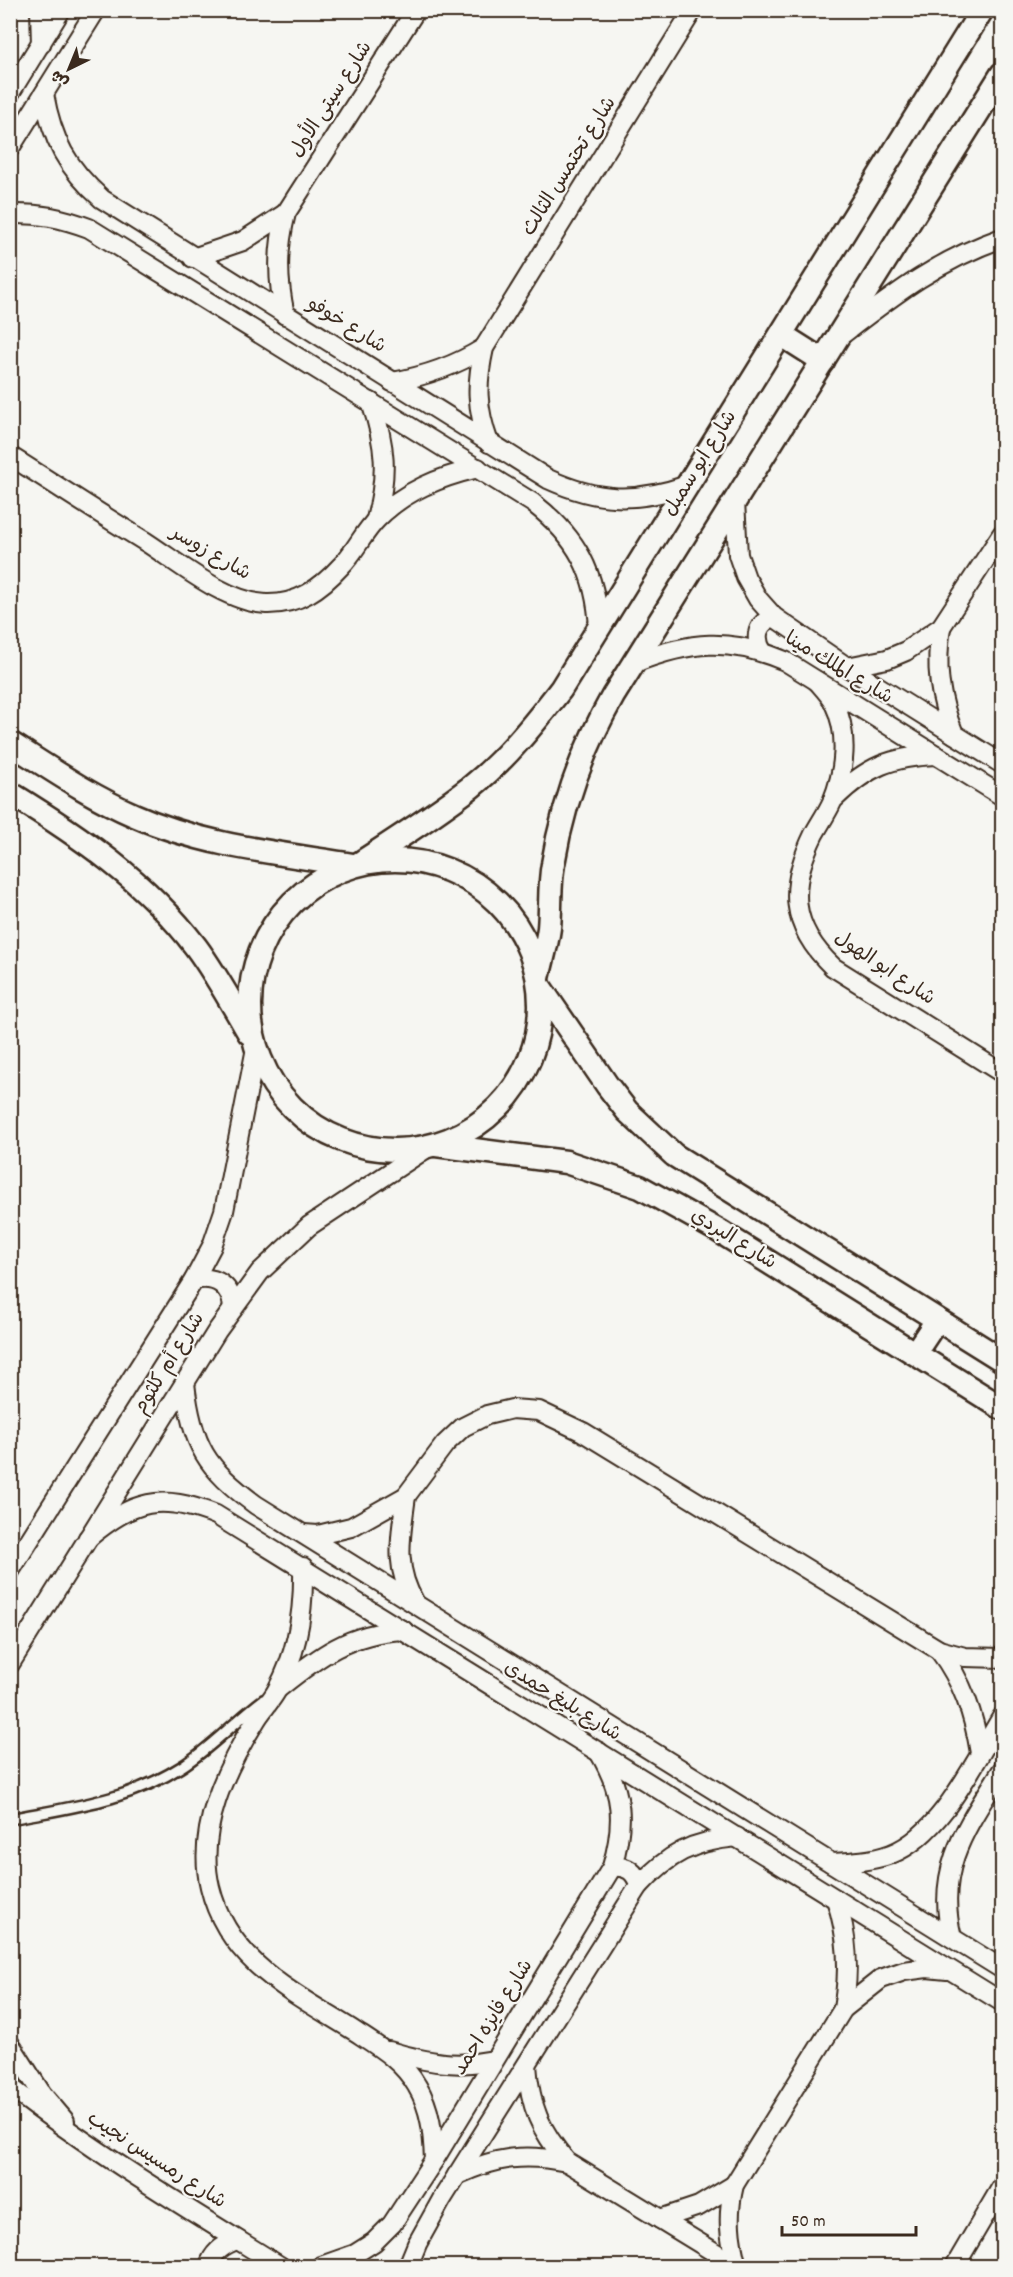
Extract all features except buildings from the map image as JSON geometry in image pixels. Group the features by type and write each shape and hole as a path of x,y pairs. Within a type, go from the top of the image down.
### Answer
{"street":[{"path":"40,10 41,44"},
{"path":"10,93 61,10"},
{"path":"10,148 96,10"},
{"name":"شارع سيتى الأول","path":"285,315 279,290 277,264 286,213 416,10"},
{"name":"شارع تحتمس الثالث","path":"489,443 481,420 477,397 478,374 484,348 693,10"},
{"name":"شارع ابو سمبل","path":"356,864 472,786 535,724 561,689 982,10"},
{"path":"10,793 92,846 158,903 196,947 255,1044 267,1073 282,1096 301,1116 324,1131 349,1142 375,1149 403,1150 432,1146 466,1132 494,1112 517,1086 532,1056 540,1022 539,982 549,928 552,867 568,794 595,729 838,337 996,97 1002,74"},
{"name":"شارع خوفو","path":"44,94 48,119 57,142 69,164 93,191 127,216 193,258 548,479 585,494 617,498 641,498 688,485"},
{"name":"شارع سيتى الأول","path":"193,258 243,241 286,213"},
{"path":"10,214 38,214 64,219 89,228 533,503 569,536 582,557 592,580 599,628"},
{"path":"111,242 112,228 127,216"},
{"path":"838,337 935,267 1002,238"},
{"path":"782,335 823,361"},
{"name":"شارع تحتمس الثالث","path":"392,382 441,371 464,361 484,348"},
{"name":"شارع زوسر","path":"371,402 381,430 385,460 384,490 376,519"},
{"name":"شارع زوسر","path":"10,456 210,583 246,601 267,604 288,602 307,595 324,584 344,563 376,519 398,501 423,486 450,475 478,468"},
{"path":"533,503 542,504 551,495 552,487 548,479"},
{"name":"شارع الملك مينا","path":"735,501 738,555 746,578 758,599 774,617 847,667 1002,764"},
{"path":"847,667 887,659 906,651 941,627 1002,534"},
{"path":"762,651 757,640 759,628 774,617"},
{"path":"941,627 937,670 943,703 954,734"},
{"name":"شارع الملك مينا","path":"634,663 662,652 712,643 738,645 762,651 785,661 1002,796"},
{"name":"شارع ابو الهول","path":"817,681 834,701 842,724 844,750 840,777 832,802 802,862 797,885 797,908 804,931 816,951 833,967 1002,1073"},
{"path":"10,743 98,798 134,816 172,830 251,849 356,864"},
{"name":"شارع ابو الهول","path":"832,802 853,781 878,765 907,756 936,755"},
{"path":"255,1044 250,1009 252,977 261,947 277,919 298,896 324,877 356,864 393,859 427,862 459,874 487,892 511,916 528,945 539,982"},
{"name":"شارع البردي","path":"539,982 607,1085 627,1111 674,1155 1002,1360"},
{"name":"شارع أم كلثوم","path":"12,1565 194,1280 212,1246 224,1210 255,1044"},
{"name":"شارع البردي","path":"432,1146 566,1162 640,1187 719,1231 1002,1408"},
{"name":"شارع أم كلثوم","path":"10,1664 185,1383 260,1272 309,1227 432,1146"},
{"path":"194,1280 213,1279 222,1283 232,1299 233,1309"},
{"path":"915,1353 937,1320"},
{"name":"شارع بليغ حمدى","path":"185,1383 188,1413 197,1441 213,1468 232,1487 256,1505 1002,1969"},
{"path":"302,1534 318,1535 351,1527 406,1496 445,1444 463,1427 487,1415 512,1410 539,1411 584,1432 939,1650 965,1657 1002,1658"},
{"path":"406,1496 399,1560 408,1591 416,1605"},
{"name":"شارع بليغ حمدى","path":"88,1538 110,1520 136,1507 164,1502 190,1504 216,1515 952,1971 998,1993"},
{"path":"243,1530 243,1516 246,1511 256,1505"},
{"path":"303,1568 304,1589 297,1632 277,1689 238,1752 211,1820 207,1852 210,1886 219,1916 235,1943 257,1966 284,1986 382,2048 402,2066 417,2085 428,2108 433,2132 434,2160"},
{"path":"277,1689 324,1653 342,1643 382,1631 403,1630"},
{"path":"939,1650 963,1687 977,1731 980,1753"},
{"path":"548,1719 562,1695"},
{"path":"832,1863 873,1860 892,1854 925,1833 959,1787 1002,1718"},
{"name":"شارع فايزه احمد","path":"321,2266 355,2254 374,2242 392,2224 434,2160 612,1867 621,1819 619,1795 598,1750"},
{"path":"952,1937 946,1917 945,1895 955,1852 1002,1770"},
{"path":"959,1787 960,1794 969,1803 982,1803"},
{"path":"408,2266 417,2244 442,2199 639,1886 654,1869 692,1845 714,1839 737,1837"},
{"path":"612,1867 627,1868 633,1872 639,1886"},
{"path":"836,1899 847,1942 847,1987 843,2009"},
{"path":"737,2266 728,2226 729,2205 734,2184 843,2009 881,1979 904,1971 927,1968 952,1971"},
{"path":"10,2044 42,2094 68,2124 97,2151"},
{"path":"382,2048 451,2065 494,2060"},
{"path":"527,2065 529,2092 537,2118 549,2141 567,2162 737,2266"},
{"name":"شارع رمسيس نجيب","path":"10,2087 97,2151 280,2266"},
{"path":"457,2175 478,2165 521,2156 544,2157 567,2162"},
{"path":"418,2184 430,2198 442,2199"},
{"path":"660,2219 699,2206 734,2184"},
{"path":"955,2266 1002,2186"},
{"path":"209,2266 216,2252 225,2244 237,2240"}],"lane":[{"path":"10,1819 131,1793 157,1781 205,1749 277,1689"}]}
